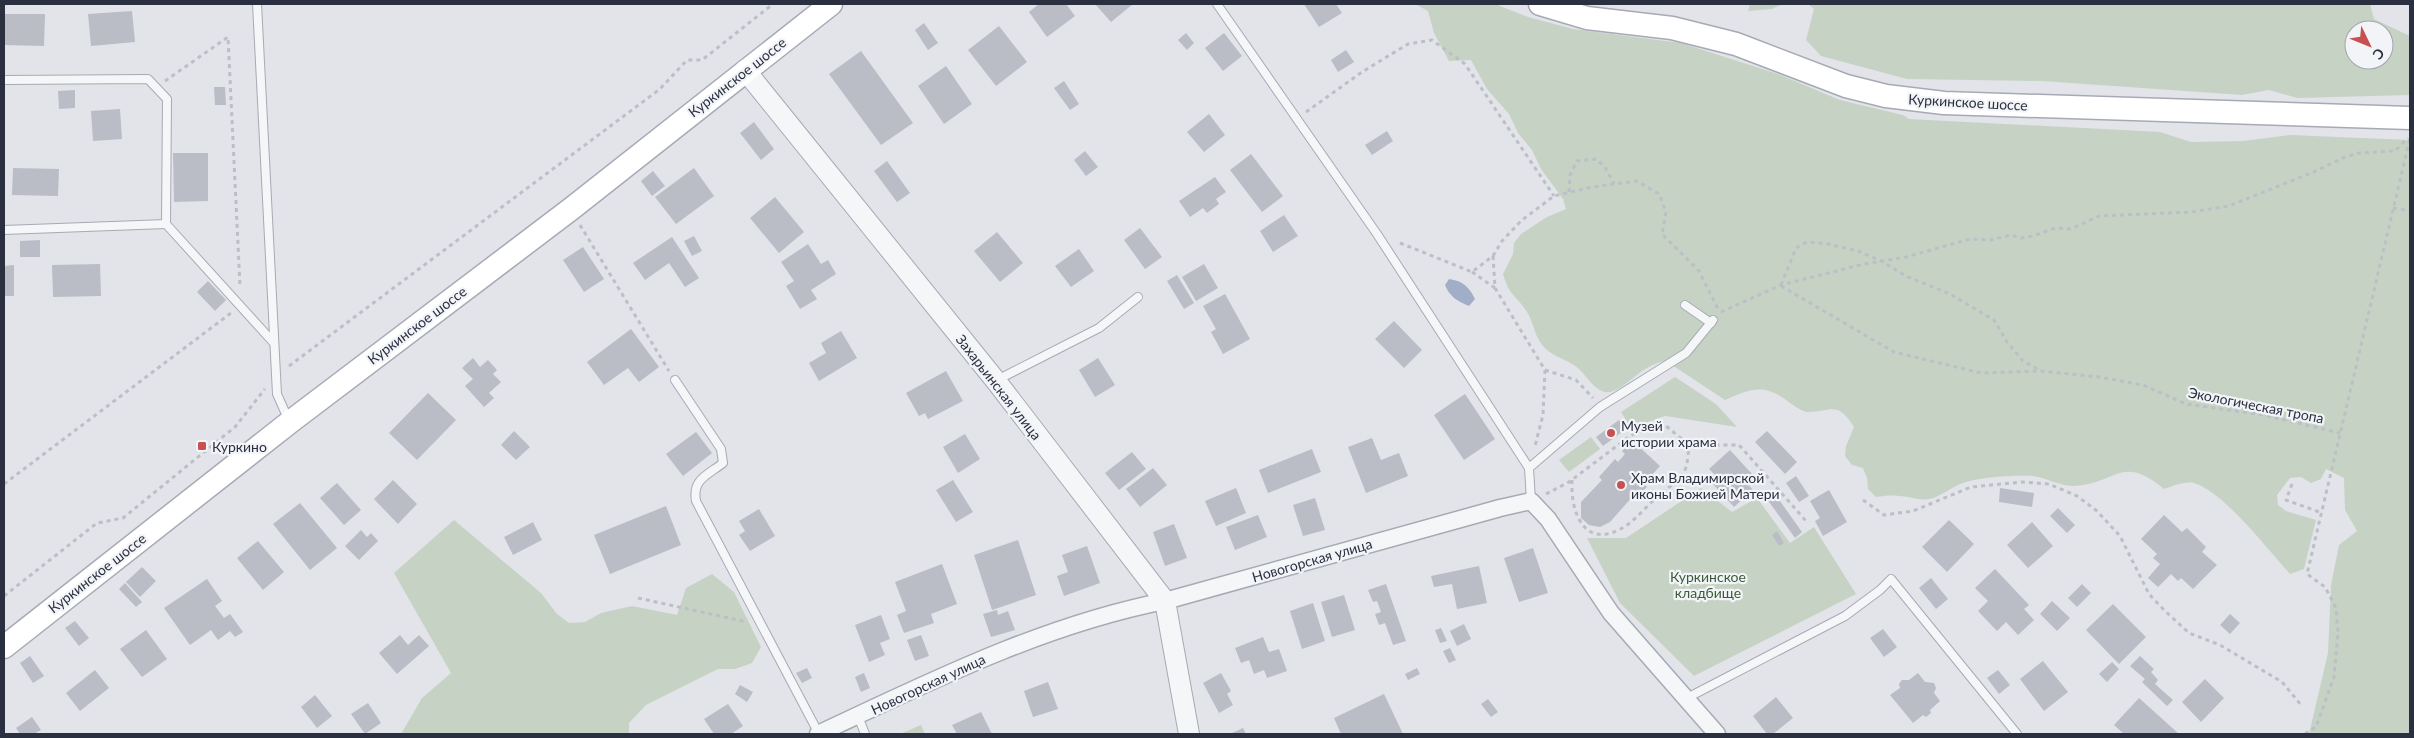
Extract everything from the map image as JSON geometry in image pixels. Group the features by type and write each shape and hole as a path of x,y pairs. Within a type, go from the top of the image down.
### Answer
{"main road":[{"name":"Куркинское шоссе","path":"4,647 290,422 571,209 831,4"},
{"name":"Куркинское шоссе","path":"1540,4 1587,18 1672,28 1736,44 1846,86 1886,96 1944,103 2410,118"}],"street":[{"name":"Захарьинская улица","path":"745,70 996,381 1165,602 1189,734"},
{"name":"Новогорская улица","path":"818,734 993,654 1052,632 1124,609 1165,602 1531,501"},
{"path":"1531,501 1548,519 1611,613 1717,734"}],"lane":[{"path":"258,4 275,376 277,394 290,422"},
{"path":"1217,4 1377,234 1529,468 1531,501"},
{"path":"4,80 148,79 166,99 166,224 273,342"},
{"path":"4,230 166,224"},
{"path":"996,381 1099,328 1138,297"},
{"path":"1529,468 1600,407 1686,352 1712,321 1684,305"},
{"path":"674,380 721,450 723,463 696,483 694,492 696,501 818,734"},
{"path":"1685,699 1845,616 1880,590 1890,579 2017,734"},
{"path":"858,716 865,734"}],"path":[{"path":"4,596 97,523 123,518 235,426 275,376 660,89 686,60 702,60 773,4"},
{"path":"1298,118 1362,72 1408,44 1432,40 1464,64 1554,196"},
{"path":"1472,272 1493,256 1502,241 1522,220 1554,196 1637,181 1659,194 1666,212 1662,234 1699,271 1709,287 1719,312 1781,285 1970,239 1990,240 2012,235 2020,238 2033,236 2056,228 2071,229 2099,216 2191,212 2229,206 2316,171 2345,157 2359,153 2395,151 2410,136 2307,574 2325,587 2329,594 2336,608 2338,632 2334,677 2316,727 2306,734"},
{"path":"1569,192 1570,175 1577,160 1596,159 1605,167 1614,184"},
{"path":"2393,208 2410,211"},
{"path":"571,209 674,380"},
{"path":"1377,234 1472,272 1495,288 1545,370 1543,415 1529,468"},
{"path":"1781,285 1796,248 1807,242 1828,244 1881,261 1906,276 1948,293 1994,320 2007,342 2023,361 2041,371"},
{"path":"1493,256 1495,288"},
{"name":"Экологическая тропа","path":"1781,285 1894,352 1982,373 2041,371 2100,377 2144,385 2189,405 2263,415 2340,433"},
{"path":"1545,370 1576,380 1600,407"},
{"path":"1531,501 1572,479 1630,436 1660,421 1689,445 1739,445 1806,521"},
{"path":"1572,479 1571,493 1575,514 1581,526 1594,533 1607,534 1626,525 1684,472 1689,445"},
{"path":"1863,500 1884,515 1912,512 1971,487 2022,482 2049,484 2077,496 2097,511 2120,536 2149,594 2165,611 2189,633 2220,645 2282,682 2302,706"},
{"path":"2292,484 2286,500 2322,513"},
{"path":"638,598 759,624"}],"green space":[{"path":"1415,4 1495,4 1528,17 1573,29 1681,43 1778,74 1840,100 1903,115 1909,119 2160,132 2191,142 2243,141 2290,135 2410,140 2410,734 2309,734 2328,653 2331,585 2339,545 2357,531 2345,510 2344,478 2326,469 2321,479 2311,483 2301,477 2290,478 2277,495 2278,505 2286,511 2316,520 2304,569 2290,574 2232,509 2206,488 2194,483 2182,483 2164,489 2150,478 2138,473 2128,472 2119,473 2100,481 2073,486 2037,477 2006,476 1978,479 1963,483 1929,499 1903,496 1876,497 1868,489 1867,478 1863,468 1852,465 1845,456 1846,446 1854,427 1848,418 1838,410 1807,412 1773,392 1758,389 1725,400 1666,361 1649,367 1617,390 1605,392 1600,390 1578,368 1551,353 1543,346 1527,312 1511,291 1503,274 1513,254 1514,243 1521,234 1547,217 1566,209 1563,199 1541,169 1532,150 1518,133 1509,114 1487,89 1471,60 1449,61 1434,33 1428,11"},
{"path":"1750,4 1783,4 1772,9 1748,11"},
{"path":"1808,4 2370,4 2374,19 2376,20 2344,20 2344,70 2394,70 2394,28 2410,36 2410,95 2297,98 2269,90 2242,95 2042,81 1907,79 1821,56 1806,40 1814,9"},
{"path":"1675,377 1716,404 1737,427 1665,416 1631,428 1621,412"},
{"path":"1591,437 1600,449 1569,472 1559,460"},
{"name":"Куркинское кладбище","path":"1701,488 1732,512 1757,498 1790,543 1814,527 1856,594 1694,676 1620,603 1587,538 1626,538"},
{"path":"454,520 541,593 557,614 569,623 585,622 601,613 632,606 677,615 686,588 712,574 734,592 761,647 752,663 735,669 718,669 646,705 629,723 629,734 401,734 422,698 451,673 394,573"},
{"path":"921,725 925,734 900,734"}],"water":[{"path":"1449,279 1462,283 1470,291 1475,299 1469,306 1457,300 1449,293 1445,285"}],"building":[{"path":"1039,4 1066,4 1075,16 1047,37 1029,12"},
{"path":"1095,4 1133,4 1111,22"},
{"path":"1304,4 1336,4 1342,13 1319,27"},
{"path":"132,11 135,42 91,46 88,14"},
{"path":"4,14 45,14 44,46 4,45"},
{"path":"924,23 938,43 928,50 915,30"},
{"path":"999,26 1027,62 996,86 968,50"},
{"path":"1186,33 1194,43 1187,50 1178,40"},
{"path":"1224,33 1242,56 1223,71 1205,48"},
{"path":"1346,50 1354,62 1338,72 1331,60"},
{"path":"861,51 913,123 881,145 829,74"},
{"path":"946,66 972,104 944,124 918,86"},
{"path":"1064,81 1079,104 1070,110 1054,88"},
{"path":"214,87 225,87 226,105 215,105"},
{"path":"75,90 75,108 59,109 58,91"},
{"path":"120,109 122,139 93,141 91,111"},
{"path":"1209,114 1225,135 1204,152 1187,132"},
{"path":"754,122 774,149 761,160 740,133"},
{"path":"1387,131 1393,141 1372,155 1365,145"},
{"path":"1085,151 1098,167 1086,176 1074,160"},
{"path":"173,153 208,153 208,201 174,202"},
{"path":"1251,154 1283,196 1262,212 1230,170"},
{"path":"887,161 910,193 897,202 874,171"},
{"path":"13,168 59,169 58,196 12,195"},
{"path":"694,168 714,196 676,224 655,197"},
{"path":"653,171 665,186 652,196 641,181"},
{"path":"1215,177 1226,192 1216,199 1219,204 1207,213 1203,208 1190,217 1179,201"},
{"path":"775,197 804,232 779,253 750,218"},
{"path":"1284,215 1298,236 1273,252 1260,231"},
{"path":"1140,228 1162,257 1145,269 1124,240"},
{"path":"997,232 1023,263 1000,282 974,251"},
{"path":"694,236 702,251 692,256 684,241"},
{"path":"672,237 699,278 685,287 669,263 645,280 633,263"},
{"path":"40,240 40,257 20,257 20,241"},
{"path":"808,244 821,264 828,260 836,274 811,290 817,299 800,309 786,286 794,281 781,262"},
{"path":"583,247 604,279 584,292 563,260"},
{"path":"1079,249 1094,271 1071,287 1055,266"},
{"path":"100,264 101,296 53,297 52,265"},
{"path":"1204,264 1218,288 1196,301 1182,277"},
{"path":"14,265 14,296 4,296 4,266"},
{"path":"1177,275 1194,303 1184,309 1167,281"},
{"path":"208,281 226,300 215,311 197,292"},
{"path":"1225,294 1250,339 1223,354 1211,332 1216,329 1203,306"},
{"path":"1394,321 1422,350 1404,368 1375,339"},
{"path":"631,329 659,367 639,382 628,368 604,385 587,362"},
{"path":"841,331 857,358 819,381 809,363 826,353 821,343"},
{"path":"473,358 480,367 488,360 497,370 493,374 501,382 489,393 494,398 484,407 465,386 473,379 462,368"},
{"path":"1098,358 1115,385 1095,397 1079,370"},
{"path":"946,371 963,401 928,419 925,413 919,416 906,393"},
{"path":"428,393 456,420 417,460 389,433"},
{"path":"1465,394 1495,439 1464,460 1434,415"},
{"name":"Музей истории храма","path":"1619,420 1626,429 1603,446 1596,437"},
{"path":"514,431 530,447 516,460 501,445"},
{"path":"1767,431 1797,462 1785,474 1755,442"},
{"path":"696,432 712,453 683,476 666,454"},
{"path":"965,434 980,459 958,473 943,447"},
{"path":"1372,438 1381,460 1399,453 1408,476 1366,493 1348,447"},
{"name":"Храм Владимирской иконы Божией Матери","path":"1635,443 1660,466 1644,484 1647,487 1636,498 1633,496 1610,522 1600,527 1589,525 1581,518 1581,502 1602,480 1599,477 1615,459 1618,462 1625,454 1622,451 1629,444 1632,446"},
{"path":"1312,449 1321,472 1268,493 1259,470"},
{"path":"1730,450 1752,474 1745,481 1753,490 1734,507 1711,482 1717,477 1709,469"},
{"path":"1132,452 1146,469 1119,490 1105,473"},
{"path":"1153,468 1167,485 1140,507 1126,489"},
{"path":"1796,476 1809,496 1799,502 1786,483"},
{"path":"393,480 417,504 398,524 374,499"},
{"path":"953,480 973,512 956,522 936,490"},
{"path":"337,483 361,510 344,525 320,498"},
{"path":"1236,488 1246,513 1216,526 1205,501"},
{"path":"2000,488 2034,493 2032,507 1999,502"},
{"path":"1829,490 1847,522 1823,536 1815,521 1820,518 1810,501"},
{"path":"1775,494 1802,532 1795,538 1767,499"},
{"path":"1315,498 1325,530 1303,536 1293,505"},
{"path":"300,503 337,548 310,570 273,524"},
{"path":"666,506 681,545 610,574 594,535"},
{"path":"2058,508 2075,525 2067,533 2050,516"},
{"path":"759,509 775,536 750,551 739,535 745,531 739,521"},
{"path":"1258,515 1267,537 1235,550 1226,527"},
{"path":"2164,515 2182,532 2187,528 2206,547 2202,552 2217,565 2193,589 2181,578 2178,581 2171,574 2158,587 2148,578 2160,564 2153,558 2157,554 2141,539"},
{"path":"1949,520 1974,544 1947,572 1922,547"},
{"path":"533,522 542,540 513,555 504,537"},
{"path":"2032,522 2053,546 2028,568 2007,545"},
{"path":"1174,524 1187,558 1165,566 1153,532"},
{"path":"361,530 367,537 371,533 378,541 359,560 345,546"},
{"path":"1777,531 1784,543 1779,546 1772,535"},
{"path":"1018,540 1036,595 992,610 974,555"},
{"path":"258,541 284,572 263,590 237,558"},
{"path":"1087,546 1100,583 1064,596 1057,576 1068,572 1062,555"},
{"path":"1533,548 1548,593 1519,602 1504,558"},
{"path":"942,564 957,604 931,614 934,623 904,633 897,615 906,611 895,582"},
{"path":"1479,566 1487,603 1457,609 1452,584 1434,587 1431,576"},
{"path":"142,567 156,581 140,597 126,582"},
{"path":"1995,569 2029,605 2024,609 2034,620 2018,635 2006,622 1997,631 1978,611 1988,601 1975,588"},
{"path":"1931,578 1948,599 1936,609 1919,588"},
{"path":"207,579 222,601 215,606 224,618 230,614 243,632 235,637 230,631 218,640 211,630 190,645 164,608"},
{"path":"125,583 142,602 136,607 119,589"},
{"path":"1386,584 1406,641 1393,645 1385,623 1379,625 1375,614 1381,612 1377,601 1373,602 1368,590"},
{"path":"2082,584 2091,593 2077,607 2068,598"},
{"path":"1344,595 1355,630 1332,637 1321,602"},
{"path":"2052,601 2070,618 2057,631 2040,614"},
{"path":"1313,603 1325,641 1302,649 1290,611"},
{"path":"2113,604 2146,637 2119,664 2086,630"},
{"path":"997,610 998,615 1008,611 1015,630 991,637 983,614"},
{"path":"2230,614 2240,623 2230,634 2220,625"},
{"path":"881,615 890,639 880,643 885,655 869,662 855,625"},
{"path":"75,621 89,638 79,646 65,628"},
{"path":"1464,624 1471,639 1457,646 1450,631"},
{"path":"1441,628 1447,641 1440,643 1435,630"},
{"path":"1883,629 1897,647 1884,657 1870,638"},
{"path":"146,630 167,659 142,677 120,649"},
{"path":"400,635 408,645 419,635 429,646 397,674 379,653"},
{"path":"921,635 929,656 915,661 907,640"},
{"path":"1263,637 1269,652 1279,649 1287,671 1267,678 1264,670 1254,674 1249,660 1241,663 1235,648"},
{"path":"1450,648 1456,660 1449,663 1443,651"},
{"path":"30,656 44,676 33,683 20,663"},
{"path":"2140,656 2154,669 2151,672 2158,680 2155,684 2173,700 2167,706 2142,682 2145,679 2130,666"},
{"path":"2043,661 2068,692 2044,711 2020,679"},
{"path":"2112,662 2119,669 2107,682 2099,674"},
{"path":"807,668 812,678 802,683 796,673"},
{"path":"1417,668 1420,674 1408,680 1405,674"},
{"path":"95,670 109,688 80,711 66,693"},
{"path":"1998,670 2010,685 1999,694 1987,678"},
{"path":"864,673 870,688 861,692 855,677"},
{"path":"1221,673 1231,691 1227,694 1233,705 1219,713 1203,683"},
{"path":"1918,673 1925,682 1934,683 1936,688 1934,693 1940,701 1930,710 1931,713 1926,717 1923,715 1913,723 1890,695 1900,688 1899,684 1902,680 1909,680"},
{"path":"2205,679 2224,698 2201,722 2182,702"},
{"path":"1048,682 1058,709 1033,717 1024,691"},
{"path":"740,685 753,692 747,702 735,694"},
{"path":"1384,694 1403,734 1341,734 1334,718"},
{"path":"315,695 332,716 317,728 301,707"},
{"path":"1776,697 1793,718 1773,734 1767,734 1753,716"},
{"path":"2139,698 2179,734 2124,734 2114,725"},
{"path":"1488,699 1498,712 1491,717 1481,704"},
{"path":"368,703 381,723 365,734 351,714"},
{"path":"728,704 743,726 731,734 714,734 704,719"},
{"path":"981,712 992,734 957,734 952,725"},
{"path":"32,717 41,730 34,734 20,734 16,728"},
{"path":"1243,728 1246,734 1230,734"}],"place":[{"name":"Музей истории храма","path":"1611,433"},
{"name":"Куркино","path":"202,446"},
{"name":"Храм Владимирской иконы Божией Матери","path":"1621,485"}]}
